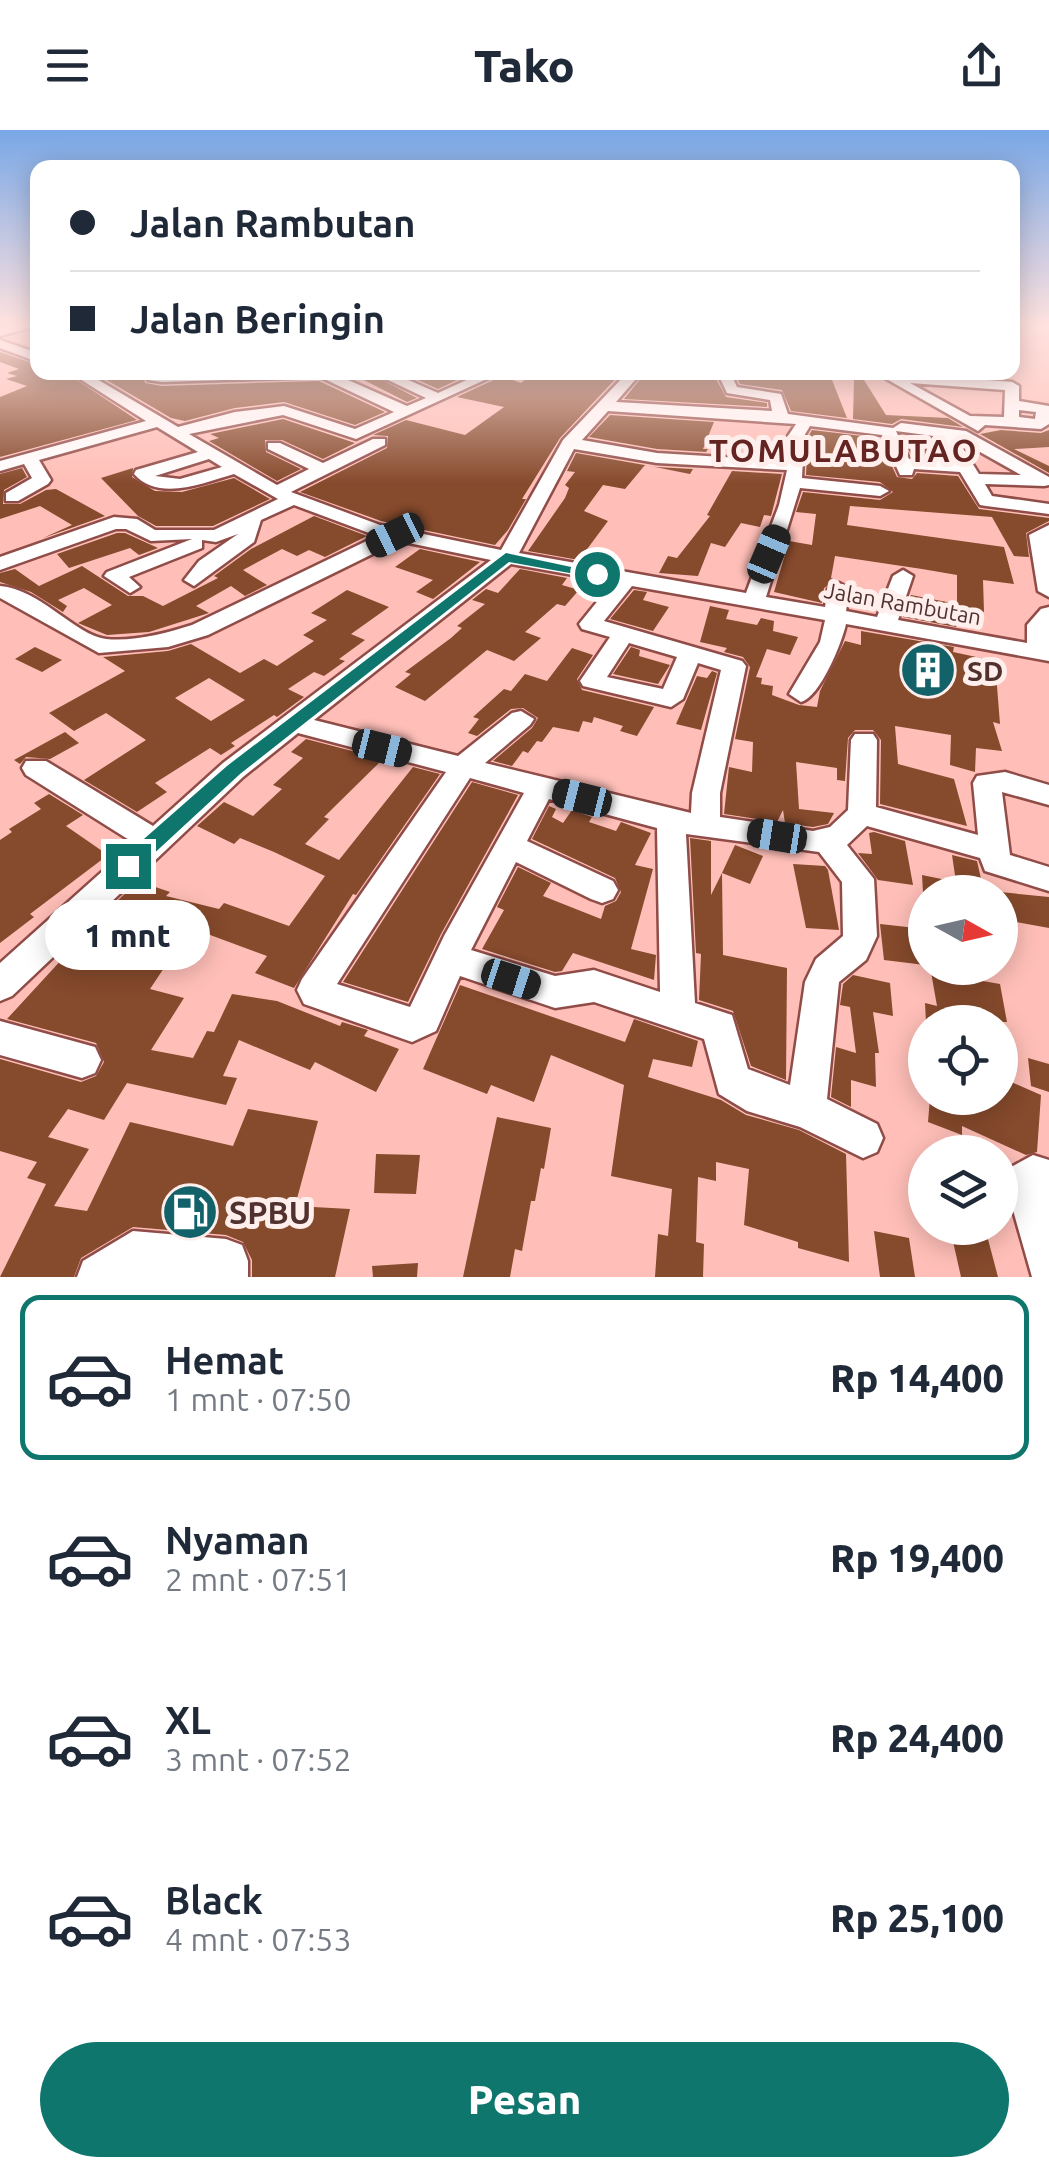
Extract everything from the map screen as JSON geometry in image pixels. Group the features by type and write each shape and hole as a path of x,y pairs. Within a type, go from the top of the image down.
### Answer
{"street":[{"name":"Jalan Rambutan","path":"89,380 285,496 395,535 1044,653"},
{"path":"240,396 250,380"},
{"path":"338,380 362,405"},
{"path":"397,380 436,396"},
{"path":"356,434 463,380"},
{"path":"5,973 293,723 506,557 569,443 628,380"},
{"path":"726,380 730,390 776,396 782,417"},
{"path":"896,380 1049,464"},
{"path":"954,380 1011,385 1012,413 966,420"},
{"path":"320,423 362,405 405,410"},
{"path":"604,406 782,417 888,430 905,467 1044,482 960,434 901,428"},
{"path":"0,466 170,426 281,410 402,450"},
{"path":"754,602 795,474 796,436 806,421"},
{"path":"946,434 992,504 1049,508"},
{"path":"194,580 206,565 247,538 252,517 322,469 378,442"},
{"path":"569,443 795,474 880,491"},
{"path":"274,446 322,469"},
{"path":"212,454 142,474 150,480 180,484 236,468"},
{"path":"12,498 42,480 29,458"},
{"path":"0,564 114,524 130,522 143,532 167,537 193,533 214,536"},
{"path":"130,587 114,576 251,522"},
{"path":"1049,532 1039,535 1049,591"},
{"path":"0,592 12,592 100,646 168,640 200,630 395,535"},
{"path":"886,626 903,576"},
{"path":"627,579 590,624 734,667 706,793 688,823 678,1015"},
{"path":"800,694 831,642 839,589"},
{"path":"1044,653 1038,625 1049,614"},
{"path":"622,636 592,678 594,682 671,698 690,654"},
{"path":"521,718 464,766 314,990 412,1025 423,1019 541,787"},
{"path":"293,723 688,823 827,841 851,827 862,814 864,740"},
{"path":"36,768 154,841"},
{"path":"1049,796 1005,782 988,783 992,850 1000,866 1049,879"},
{"path":"862,814 992,850"},
{"path":"806,1109 822,982 828,970 854,950 860,936 858,879 827,841"},
{"path":"510,846 602,890"},
{"path":"451,958 555,992 594,986 678,1015 712,1022 723,1033 724,1059 732,1081 762,1097 806,1109 863,1138"},
{"path":"0,1038 82,1060"},
{"path":"1049,1181 1033,1176 1026,1182 1049,1265"},
{"path":"99,1277 133,1253 226,1261 225,1277"}],"building":[{"path":"6,379 77,380 137,420 0,457 0,397 27,386"},
{"path":"107,380 144,380 162,386 319,381 385,412 355,425 284,402 235,408 185,421 171,418"},
{"path":"364,380 382,380 417,398 407,402"},
{"path":"418,380 457,380 438,389"},
{"path":"493,380 614,380 560,438 522,499 526,499 508,530 495,545 381,521 300,492 387,448 388,436 373,435 406,420 465,435 504,407 457,397"},
{"path":"639,380 717,380 726,397 767,403 767,407 624,399"},
{"path":"738,380 832,380 847,418 791,411 782,390 740,384"},
{"path":"854,380 864,380 886,415 948,418 963,427 901,419 892,424 853,419"},
{"path":"610,415 714,422 703,449 708,449 706,452 657,449 589,437"},
{"path":"283,419 355,443 323,459 282,440 265,440 266,452 301,469 277,481 209,441 219,438 210,434"},
{"path":"812,430 879,438 897,477 912,479 917,473 958,476 979,509 1049,518 1026,533 1029,557 1014,556 992,517 850,506 847,525 1004,547 1014,584 983,580 984,612 972,609 977,624 957,622 956,627 903,617 911,595 957,604 957,575 922,569 835,556 831,578 837,580 824,588 822,603 774,592 789,541 812,545 816,514 796,512 803,492 880,500 893,492 880,482 806,475 808,437"},
{"path":"1049,430 1049,447 1014,449 1049,466 1049,473 980,434"},
{"path":"902,436 939,440 948,457 911,455"},
{"path":"576,453 645,465 625,489 603,485 584,511 608,521 579,560 528,551 565,498 569,488 565,485 575,472 567,471"},
{"path":"648,466 656,467 693,469 690,474"},
{"path":"22,468 27,477 4,490 3,504 20,504 56,489 105,516 43,538 72,525 40,506 0,519 0,474"},
{"path":"133,468 132,477 155,491 182,492 234,478 270,499 213,526 156,526 138,516 101,478"},
{"path":"732,471 782,474 771,516 764,515 760,527 741,523 725,547 711,543 698,576 659,573 668,556 677,558 710,516 707,515"},
{"path":"314,516 367,536 325,557 309,550 297,556 282,549 243,570 267,585 245,596 231,586 196,606 209,613 149,632 107,635 78,623 112,605 84,588 58,600 67,606 63,612 31,592 0,582 0,573 15,569 39,586 82,566 128,596 143,596 163,606 218,578 214,576 251,549"},
{"path":"117,533 158,548 139,555 130,548 69,568 57,554"},
{"path":"420,549 480,562 433,599 416,592 433,580 395,567"},
{"path":"520,569 567,578 562,585 579,590 565,606 557,604 525,632 541,638 514,661 487,650 425,701 395,687 411,674 405,672 451,638 462,628 457,626 485,604 472,600 486,589 498,593"},
{"path":"347,590 389,607 351,634 365,640 339,659 345,661 324,676 314,672 288,689 304,697 231,743 235,746 221,755 210,748 155,783 167,792 137,812 84,780 146,740 106,713 74,731 49,713 125,671 103,657 168,651 191,644 240,673 264,659 277,666 314,641 303,635 327,620 311,613","holes":["209,678 245,700 211,721 175,698"]},
{"path":"634,590 647,592 643,600 669,607 653,631 610,619"},
{"path":"710,606 729,610 726,619 757,625 761,618 774,621 773,631 798,637 790,655 767,649 756,677 762,678 761,684 773,686 772,695 799,705 817,707 820,691 845,641 861,645 861,631 954,647 953,652 995,661 1000,724 993,722 1002,751 976,748 975,772 950,765 951,735 895,726 898,764 954,779 967,826 880,804 881,740 873,730 855,730 848,738 845,781 837,780 837,768 796,762 799,809 834,813 828,824 813,827 785,823 783,810 777,822 724,814 729,767 752,772 753,742 735,739 750,667 743,657 724,652 727,648 700,642"},
{"path":"35,647 62,660 42,672 15,659"},
{"path":"631,647 640,650 639,656 670,665 658,684 613,674"},
{"path":"572,648 593,655 577,679 582,690 654,707 637,736 620,731 623,726 594,717 592,723 583,721 579,732 553,727 542,742 537,741 528,753 523,751 512,766 493,761 532,728 538,718 523,708 511,709 477,736 468,733 479,719 473,717 504,689 511,691 525,674 547,681"},
{"path":"712,671 717,673 701,730 676,724 697,676 707,678"},
{"path":"65,732 79,743 50,759 26,757 20,764 14,760"},
{"path":"306,739 383,759 324,817 329,819 305,844 339,860 413,767 440,774 356,895 353,894 294,988 255,973 267,956 194,929 188,939 184,938 150,989 184,998 151,1050 193,1058 207,1031 214,1032 232,994 277,1001 340,1026 342,1022 368,1030 364,1036 399,1049 376,1092 315,1062 310,1070 239,1040 223,1076 237,1078 226,1105 127,1083 104,1120 68,1109 48,1137 89,1149 54,1206 87,1211 130,1122 233,1146 248,1109 318,1121 295,1206 350,1209 335,1277 252,1277 252,1260 243,1242 226,1235 133,1227 81,1258 74,1277 0,1277 46,1184 27,1178 37,1162 0,1151 0,1059 81,1082 96,1076 104,1062 96,1043 7,1019 64,957 60,956 138,881 170,892 166,896 219,909 224,903 289,926 325,876 240,838 234,844 197,826 224,802 253,816 282,789 273,785 303,758 291,752"},
{"path":"472,782 518,795 408,1002 343,982"},
{"path":"49,794 83,815 66,826 108,855 30,914 34,917 0,943 0,840 12,832 9,829 41,809 34,803"},
{"path":"549,806 556,809 552,817 563,823 572,810 592,817 589,822 616,831 621,822 651,833 635,865 653,869 631,949 656,955 654,980 573,953 562,971 555,972 482,949 504,910 497,907 518,867 551,883 543,896 601,919 605,906 616,901 621,892 615,878 532,839"},
{"path":"869,833 905,841 911,875 908,875 908,884 878,880 858,853 872,854"},
{"path":"690,838 711,841 711,895 722,873 723,955 787,968 786,1080 751,1066 733,1011 699,1000 701,954 696,953"},
{"path":"735,845 763,856 750,884 722,873"},
{"path":"952,855 977,861 980,875 955,875"},
{"path":"793,864 825,866 828,870 839,930 806,928"},
{"path":"1018,894 1049,897 1049,928 1018,922"},
{"path":"880,924 908,927 908,963 884,960"},
{"path":"853,975 890,983 893,1016 873,1012 879,1053 875,1053 876,1087 851,1080 851,1107 831,1097 836,1047 856,1053 850,1007 840,1005 843,984"},
{"path":"460,985 625,1042 634,1019 698,1041 692,1067 653,1059 648,1077 721,1100 746,1115 799,1130 846,1154 849,1262 798,1248 798,1242 744,1225 749,1169 716,1162 716,1181 698,1177 696,1242 704,1244 703,1277 655,1277 658,1234 668,1236 672,1189 611,1176 624,1085 551,1055 534,1102 491,1085 487,1094 423,1069"},
{"path":"933,985 1000,985 1004,1005 937,1005"},
{"path":"1028,1058 1049,1064 1049,1092 1031,1086"},
{"path":"1018,1085 1041,1095 1037,1152 1026,1155 1018,1151 1018,1135 982,1135 962,1126 962,1135 928,1122 929,1115 1018,1115"},
{"path":"497,1117 551,1128 544,1169 541,1168 535,1201 531,1201 522,1251 515,1249 510,1277 463,1277"},
{"path":"376,1154 420,1155 416,1194 374,1193"},
{"path":"874,1231 908,1238 915,1277 880,1277"},
{"path":"954,1245 990,1245 998,1277 961,1277"},
{"path":"418,1263 417,1277 373,1277 372,1266"}],"place":[{"name":"SD","path":"928,670"},
{"name":"SPBU","path":"190,1212"}],"district":[{"name":"TOMULABUTAO","path":"844,450"}],"route":[{"path":"128,866 233,770 506,557 597,574"}]}
